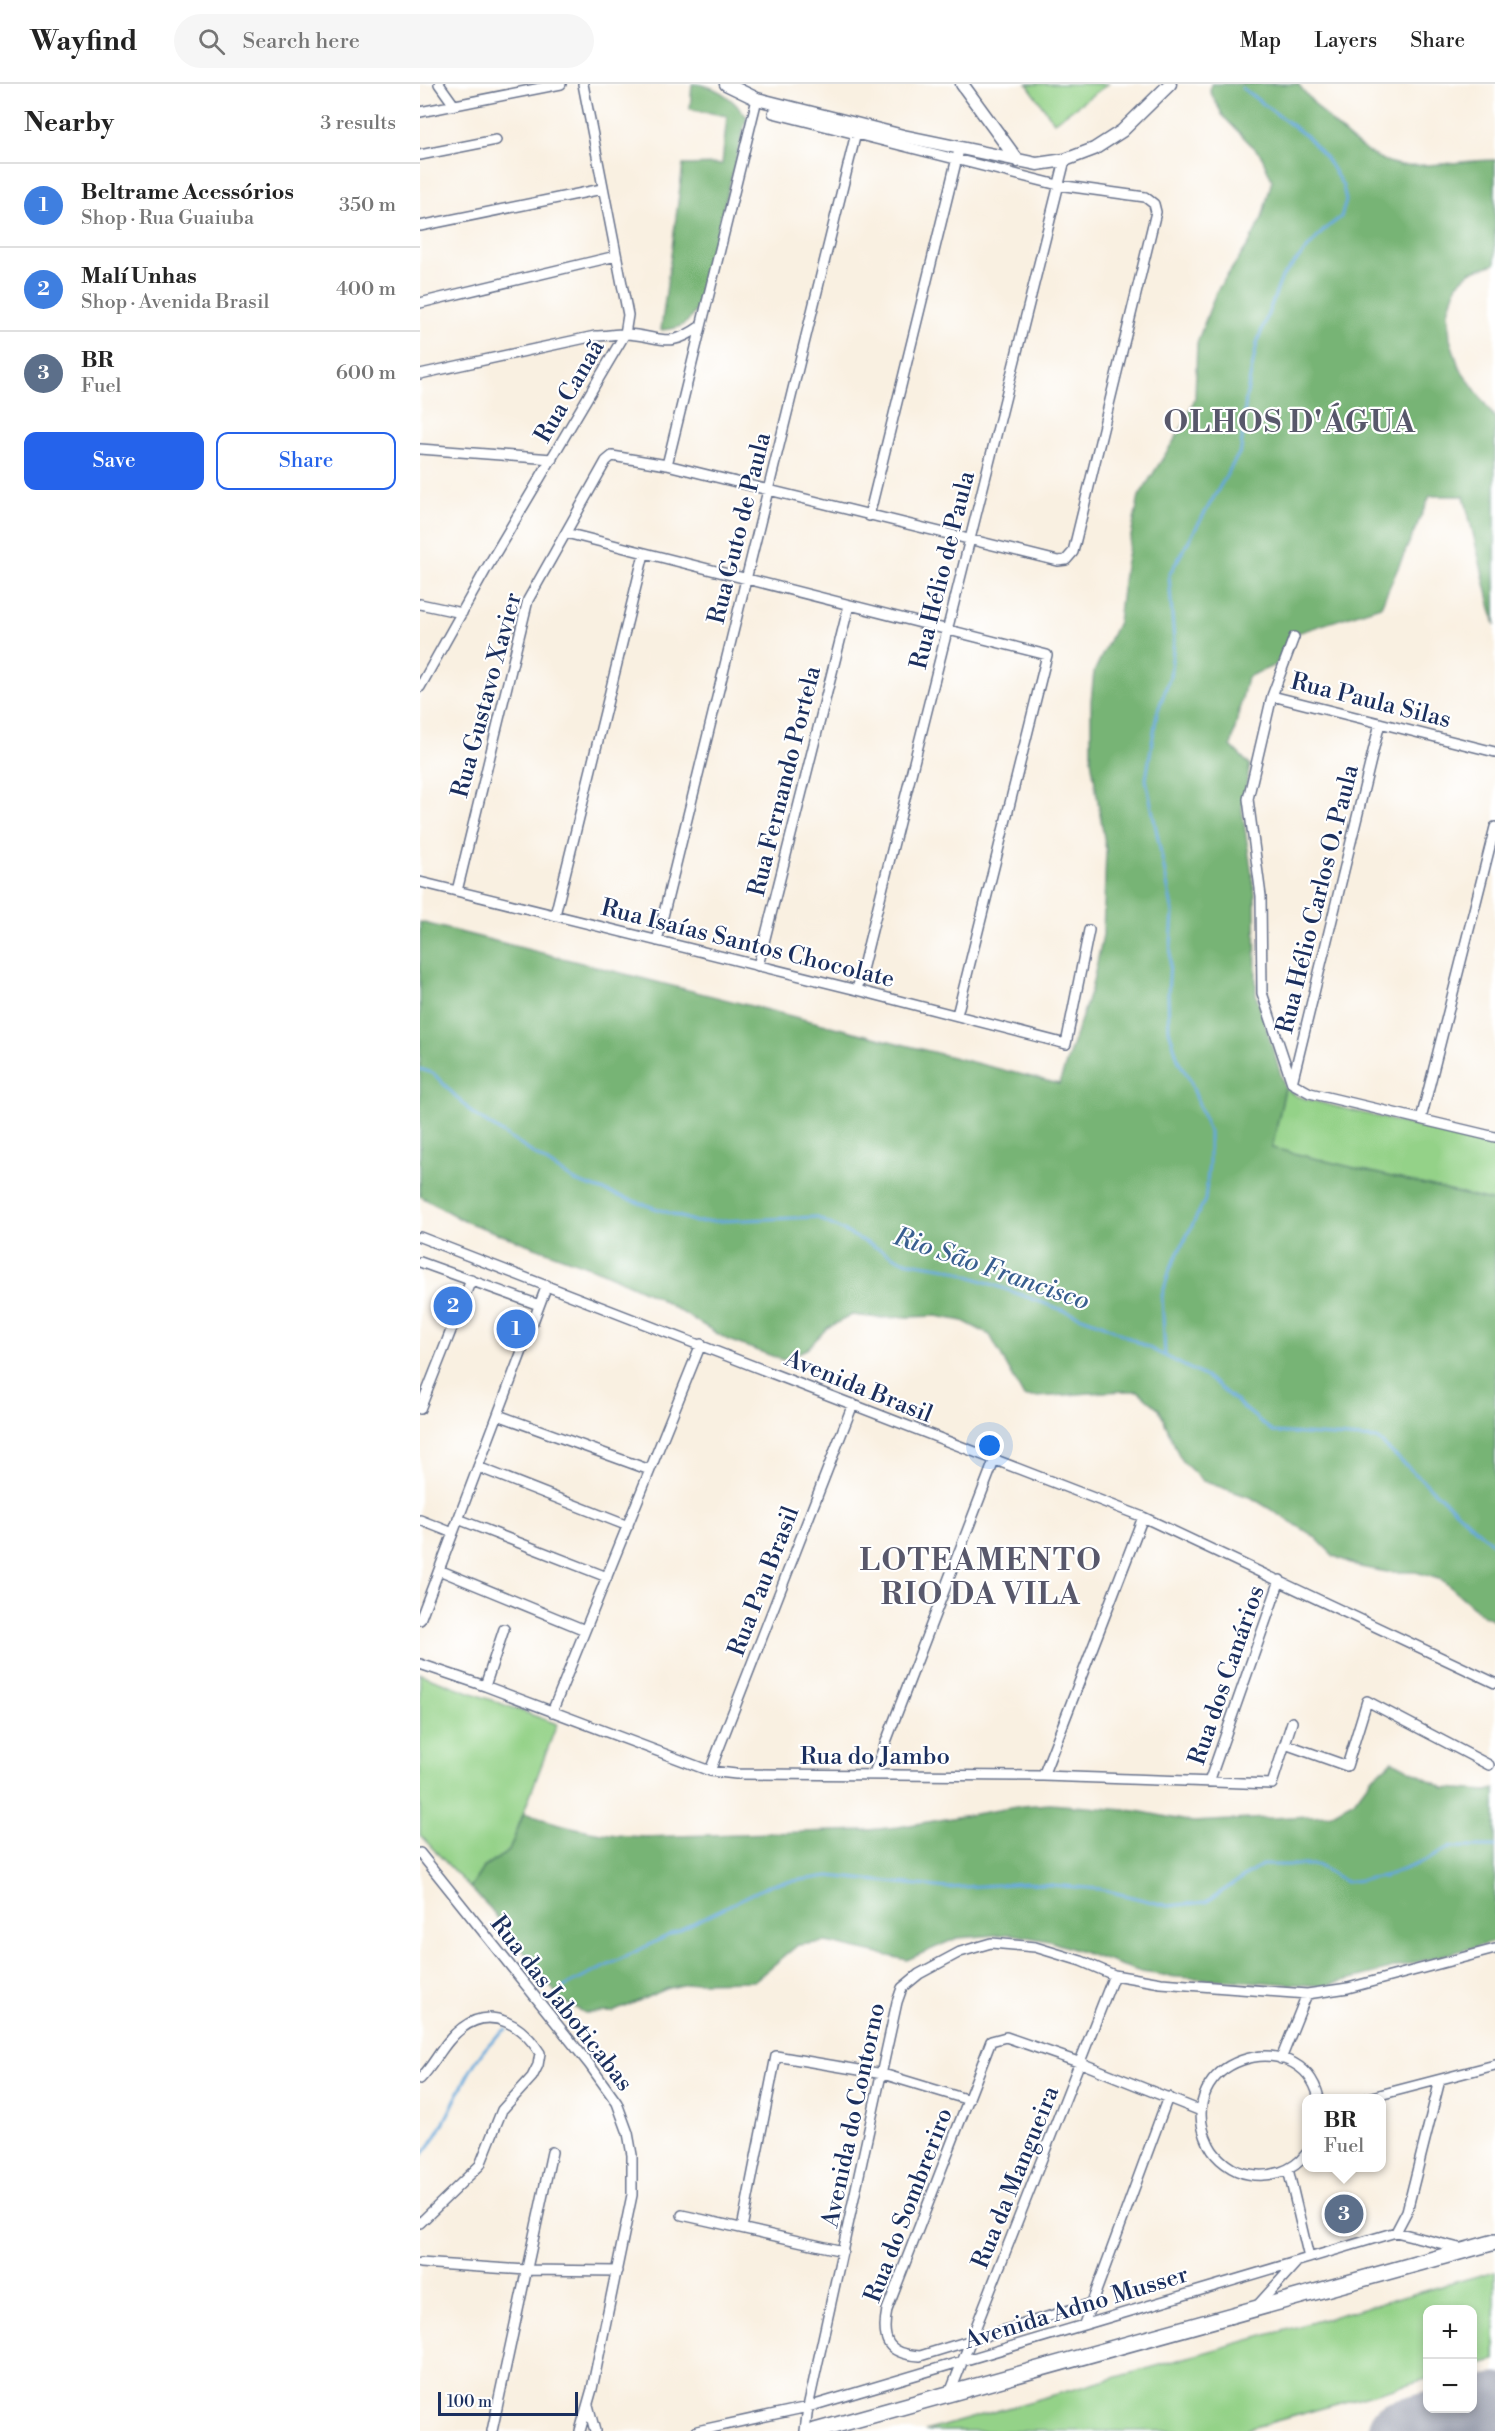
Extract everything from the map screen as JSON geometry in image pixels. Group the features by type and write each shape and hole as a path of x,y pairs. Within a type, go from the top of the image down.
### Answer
{"main road":[{"path":"816,2431 1495,2242"}],"street":[{"path":"420,112 561,84"},
{"name":"Rua Canaã","path":"420,687 625,334 628,315 583,84"},
{"path":"726,84 758,99 857,129"},
{"path":"962,84 1018,161"},
{"path":"959,153 1043,164 1065,160 1094,148 1122,131 1170,84"},
{"path":"445,86 454,105"},
{"path":"758,99 667,465 970,541 1058,561 1070,557 1156,212 1154,204 1145,197 1058,185 959,153 857,129 773,113"},
{"name":"Rua Guto de Paula","path":"657,941 857,129"},
{"path":"420,155 496,140"},
{"path":"869,516 959,153"},
{"name":"Rua Hélio de Paula","path":"857,990 1065,160"},
{"path":"420,226 602,189"},
{"path":"420,303 616,256"},
{"path":"420,374 596,336 625,334 669,342 684,338 701,326"},
{"path":"420,449 552,459"},
{"name":"Rua Gustavo Xavier","path":"457,891 528,600 606,461 612,456 667,465"},
{"path":"566,533 746,581 1047,655 957,1015"},
{"path":"555,915 644,554"},
{"path":"420,604 462,613"},
{"name":"Rua Fernando Portela","path":"758,966 849,605"},
{"path":"1294,637 1272,696 1250,787 1248,812 1261,896 1262,993 1292,1083 1310,1092 1495,1137"},
{"name":"Rua Paula Silas","path":"1272,696 1495,752"},
{"name":"Rua Hélio Carlos O. Paula","path":"1292,1083 1380,723"},
{"path":"1421,1119 1495,826"},
{"name":"Rua Isaías Santos Chocolate","path":"420,882 1066,1044 1089,930"},
{"name":"Avenida Brasil","path":"420,1237 1143,1517 1495,1683"},
{"path":"420,1262 539,1305"},
{"path":"420,1409 471,1280"},
{"path":"420,1620 547,1286"},
{"path":"552,1712 701,1344"},
{"name":"Rua Pau Brasil","path":"710,1771 853,1404"},
{"path":"498,1414 650,1470"},
{"path":"874,1773 994,1461"},
{"path":"478,1467 628,1526"},
{"path":"1042,1776 1143,1517"},
{"path":"420,1520 453,1533"},
{"path":"458,1520 607,1576"},
{"path":"439,1570 585,1630"},
{"name":"Rua dos Canários","path":"1209,1782 1280,1580"},
{"path":"485,1686 504,1629"},
{"name":"Rua do Jambo","path":"420,1664 485,1686 710,1771 763,1776 874,1773 1272,1784 1285,1744"},
{"path":"1292,1722 1285,1744 1347,1766 1367,1701 1489,1765"},
{"name":"Rua das Jaboticabas","path":"420,1853 589,2064 617,2103 628,2133 634,2176 617,2271 580,2431"},
{"name":"Avenida do Contorno","path":"805,2431 808,2407 902,1988 909,1980 960,1952 991,1944 1035,1947 1081,1961 1114,1975 1161,1983 1307,1994 1358,1986 1495,1949"},
{"name":"Rua da Mangueira","path":"950,2393 1114,1975"},
{"path":"1281,2059 1307,1994"},
{"path":"420,2079 462,2027 482,2019 499,2018 509,2022 524,2031 540,2053 538,2065 532,2077 502,2110 480,2165 420,2223"},
{"name":"Rua do Sombreriro","path":"1081,2062 1006,2037 996,2038 988,2049 887,2310 884,2327 886,2340 894,2351 905,2355 920,2356 1089,2304"},
{"path":"1302,2157 1288,2169 1268,2175 1246,2174 1227,2165 1212,2151 1203,2132 1201,2111 1210,2085 1228,2065 1245,2058 1263,2055 1281,2059 1297,2067 1309,2079 1316,2094"},
{"path":"742,2228 776,2056 883,2073 969,2100"},
{"path":"1081,2062 1201,2111"},
{"path":"1384,2094 1495,2065"},
{"path":"1440,2080 1407,2211 1396,2232 1465,2250"},
{"path":"1083,2324 1168,2097"},
{"path":"492,2431 552,2152"},
{"path":"1288,2169 1309,2258"},
{"path":"682,2215 843,2251"},
{"name":"Avenida Adno Musser","path":"697,2431 808,2407 1396,2232"},
{"path":"1255,2308 1298,2262"},
{"path":"420,2263 526,2270 617,2271"},
{"path":"588,2404 595,2428"}],"green space":[{"path":"692,84 708,87 723,94 747,117 698,306 684,324 661,330 683,165 722,164 727,116 690,109"},
{"path":"1027,84 1108,84 1054,122"},
{"path":"1211,84 1298,84 1344,134 1373,155 1388,162 1414,165 1495,160 1495,264 1470,272 1457,284 1448,311 1450,339 1459,367 1495,418 1495,625 1464,496 1430,496 1381,606 1291,635 1276,665 1247,677 1231,746 1250,765 1242,809 1255,894 1256,995 1285,1088 1272,1148 1495,1202 1495,1620 1483,1615 1442,1580 1416,1572 1387,1572 1360,1567 1334,1556 1314,1536 1252,1498 1203,1481 1181,1460 1159,1409 1138,1391 1024,1397 990,1335 963,1321 936,1316 879,1318 852,1315 827,1328 807,1349 783,1360 728,1340 655,1296 603,1272 464,1221 420,1196 420,922 1059,1084 1091,990 1103,935 1106,850 1091,759 1091,701 1094,672 1118,622 1125,566 1139,496 1185,423 1195,398 1197,343 1216,292 1248,245 1262,218 1272,180 1261,155 1223,116 1210,91"},
{"path":"1285,1088 1296,1096 1310,1100 1495,1146 1495,1202 1272,1148"},
{"path":"420,1674 557,1724 509,1851 483,1868 470,1888 420,1835"},
{"path":"1393,1761 1444,1788 1487,1791 1495,1789 1495,1942 1324,1986 1176,1977 1141,1972 1049,1941 1011,1934 957,1938 907,1960 826,1942 798,1945 754,1981 695,1982 666,1989 613,2012 585,2013 561,2000 490,1908 470,1888 483,1868 509,1851 524,1813 584,1830 645,1837 868,1830 1022,1806 1050,1804 1137,1811 1193,1822 1329,1815 1354,1801 1371,1778"},
{"path":"1495,2271 1495,2360 1477,2365 1477,2305 1423,2305 1423,2380 1240,2431 925,2431"}],"waterway":[{"path":"1165,1356 1162,1296 1170,1269 1205,1200 1209,1163 1209,1132 1190,1080 1179,1062 1169,1030 1168,994 1173,913 1146,779 1157,713 1170,677 1174,641 1169,575 1241,450 1246,398 1257,343 1282,277 1325,229 1341,217 1346,201 1343,186 1326,158 1306,136 1242,88"},
{"name":"Rio São Francisco","path":"420,1069 433,1073 472,1113 575,1181 696,1222 816,1217 903,1261 947,1268 1104,1325 1208,1378 1273,1432 1377,1439 1495,1546"},
{"path":"562,1988 772,1884 829,1876 948,1888 1027,1883 1100,1889 1168,1906 1206,1902 1262,1865 1317,1865 1346,1882 1384,1877 1425,1861 1451,1847 1495,1847"},
{"path":"420,2157 442,2126 479,2057 506,2029"}],"taxiway":[{"path":"1478,2410 1495,2409"}],"runway":[{"path":"1399,2431 1495,2405"}],"place":[{"name":"Malí Unhas","path":"453,1306"},
{"name":"Beltrame Acessórios","path":"516,1329"},
{"name":"BR","path":"1344,2214"}],"district":[{"name":"OLHOS D'ÁGUA","path":"1290,422"},
{"name":"LOTEAMENTO RIO DA VILA","path":"981,1577"}]}
